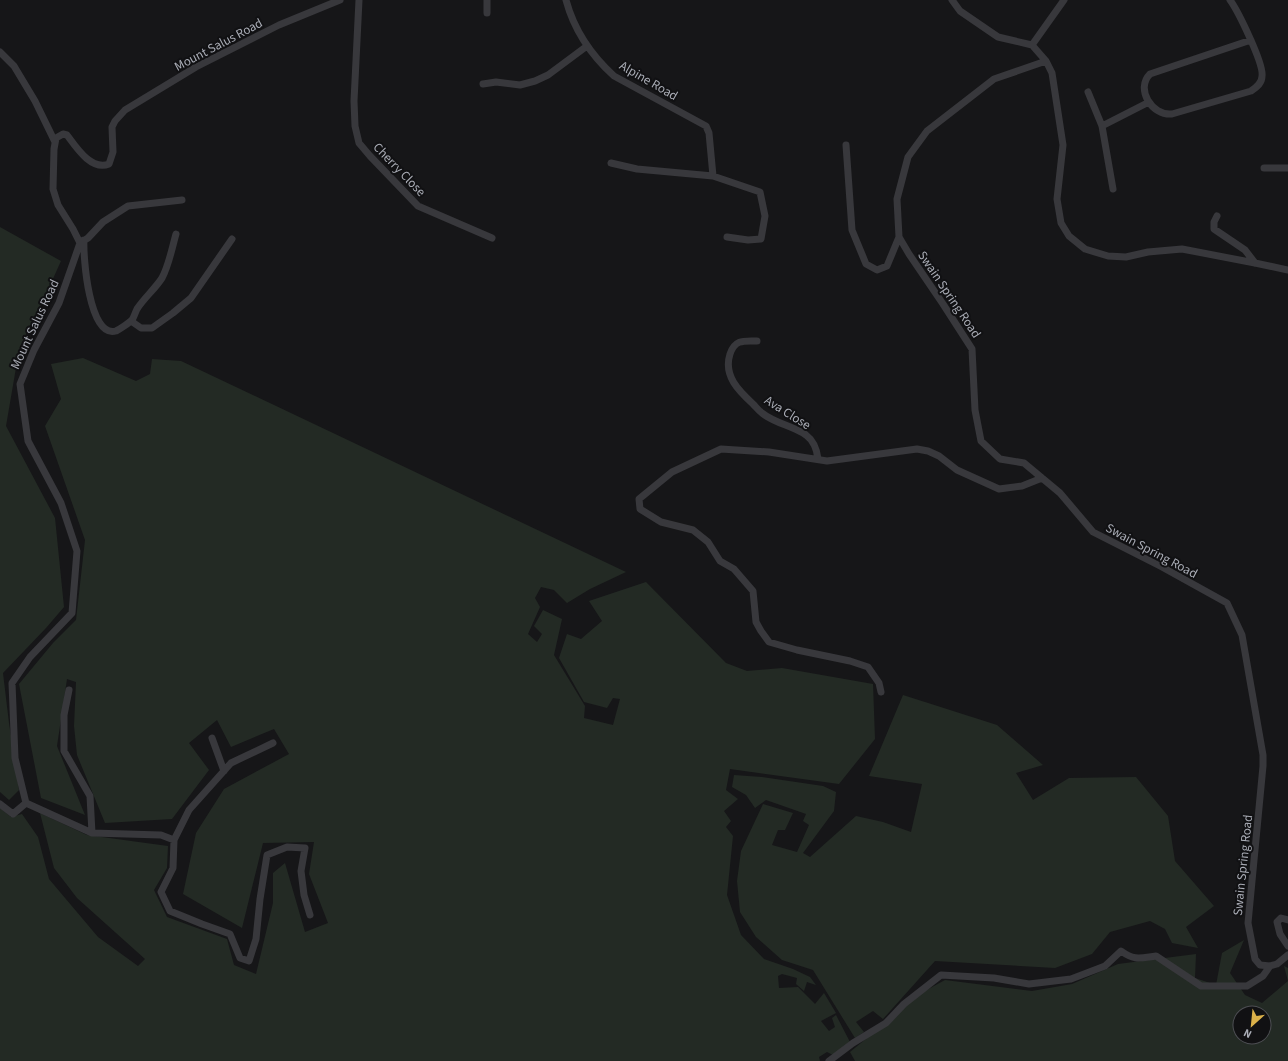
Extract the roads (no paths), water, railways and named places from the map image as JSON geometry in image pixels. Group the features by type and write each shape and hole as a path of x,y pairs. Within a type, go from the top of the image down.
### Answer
{"street":[{"name":"Mount Salus Road","path":"55,142 59,135 67,135 89,160 98,165 104,166 109,164 113,152 112,127 115,120 125,110 203,64 279,25 340,0"},
{"name":"Cherry Close","path":"360,0 354,102 354,126 359,143 418,206 492,238"},
{"path":"487,0 487,13"},
{"name":"Alpine Road","path":"566,0 570,15 582,39 601,64 614,76 706,126 709,133 713,176"},
{"path":"952,0 960,11 998,37 1032,45 1046,61 1052,73 1063,145 1057,199 1061,223 1069,236 1085,249 1108,256 1126,257 1148,252 1182,249 1255,262 1288,270"},
{"path":"1032,45 1064,0"},
{"path":"1230,0 1236,8 1251,40 1262,72 1261,82 1252,90 1167,114 1162,114 1154,109 1149,102 1144,85 1150,74 1251,40"},
{"path":"483,84 496,82 520,85 535,81 548,75 587,46"},
{"path":"0,52 14,66 35,101 55,142 53,189 58,205 82,242 85,270 96,316 102,325 109,330 116,331 131,321 137,309 162,278 176,234"},
{"name":"Swain Spring Road","path":"1046,61 994,79 927,131 908,157 897,199 899,237 972,349 975,410 981,441 1000,459 1024,463 1060,493 1093,532 1162,567 1227,603 1242,635 1263,755 1248,923 1255,959 1260,965 1270,966"},
{"path":"1088,92 1102,126 1113,189"},
{"path":"1102,126 1149,102"},
{"path":"846,145 852,230 866,264 877,270 887,266 899,237"},
{"path":"611,163 637,169 713,176 760,192 765,216 761,239 748,240 727,237"},
{"path":"1264,168 1288,168"},
{"path":"82,242 103,222 128,206 182,200"},
{"path":"1217,216 1214,222 1214,228 1245,250 1255,262"},
{"path":"131,321 141,328 152,328 173,313 191,298 232,239"},
{"name":"Mount Salus Road","path":"26,803 15,758 12,683 30,657 72,613 77,551 61,503 28,440 20,384 34,350 59,304 82,242"},
{"name":"Ava Close","path":"757,341 741,341 734,346 730,354 728,364 730,376 740,392 762,413 806,436 816,448 818,459"},
{"path":"881,692 879,683 868,667 850,661 797,650 769,642 756,622 753,591 734,569 720,561 708,542 693,530 661,522 640,509 639,499 672,472 721,449 769,452 827,461 916,449 928,451 939,456 957,470 999,489 1022,486 1042,478"},
{"path":"69,690 64,715 64,751 90,796 92,833"},
{"path":"212,738 224,771"},
{"path":"273,743 231,763 189,810 174,840 173,868 161,892 170,911 230,934 240,958 249,961 256,939 260,899 267,855 286,847 305,848 301,871 304,895 310,915"},
{"path":"0,804 14,814 26,803 92,833 161,835 174,840"},
{"path":"1288,920 1281,918 1277,922 1280,934 1288,946"},
{"path":"829,1061 886,1023 904,1004 941,975 994,978 1029,984 1071,979 1105,966 1120,951 1129,957 1138,959 1156,956 1201,986 1247,986 1263,976 1270,966 1282,961 1288,955"}]}
